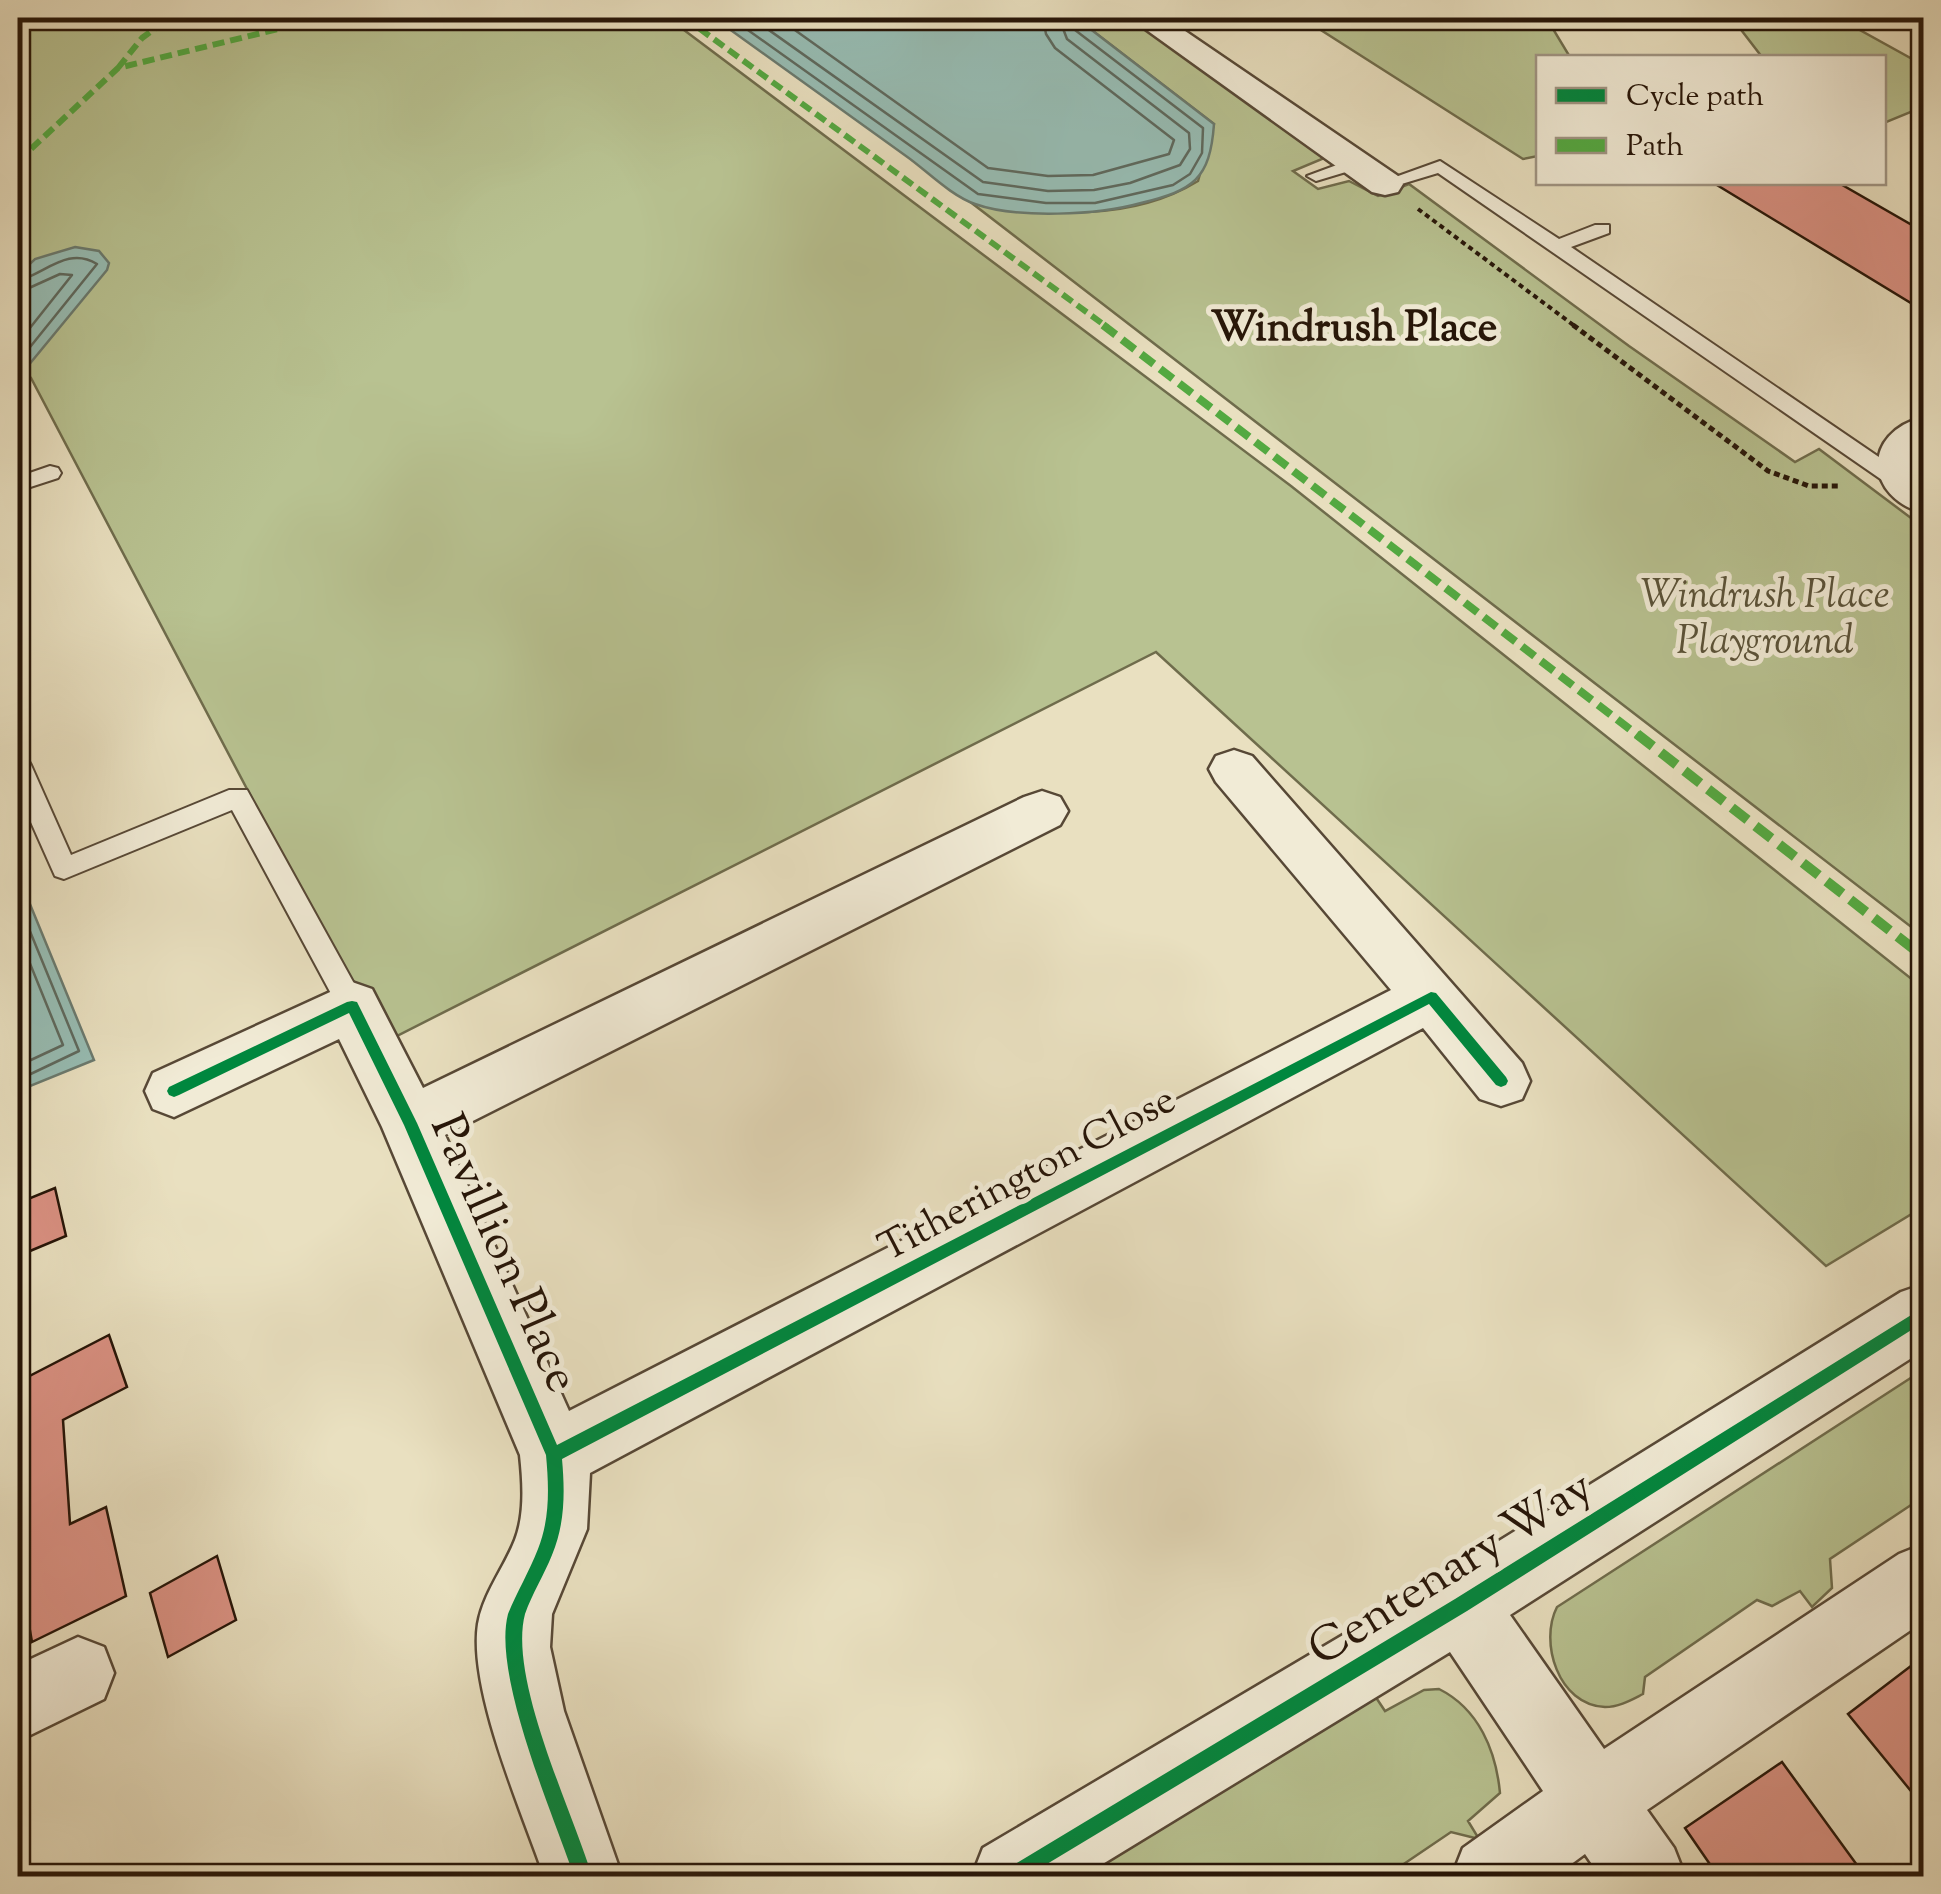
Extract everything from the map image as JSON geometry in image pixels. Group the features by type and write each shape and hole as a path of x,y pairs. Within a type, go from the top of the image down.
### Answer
{"street":[{"path":"1146,18 1385,184"},
{"path":"1904,485 1898,465 1900,448 1924,430"},
{"path":"1234,770 1501,1081"},
{"name":"Pavillion Place","path":"410,1122 1042,810"},
{"name":"Titherington Close","path":"554,1454 1431,997"},
{"path":"174,1090 352,1006"},
{"name":"Pavillion Place","path":"352,1006 410,1122 554,1454 559,1493 554,1525 544,1556 525,1586 513,1627 513,1665 582,1876"},
{"name":"Centenary Way","path":"1011,1876 1461,1604 1924,1314"},
{"path":"1492,1876 1593,1801 1924,1579"},
{"path":"1461,1604 1646,1876"}],"lane":[{"path":"1316,176 1353,164"},
{"path":"1385,184 1440,166 1904,485"},
{"path":"1558,246 1602,229"},
{"path":"18,484 50,473"},
{"path":"18,765 64,869 238,796 352,1006"}],"path":[{"path":"1385,184 1781,478 1808,486 1904,485"}],"green space":[{"path":"28,18 668,18 1291,486 1923,988 1923,1207 1826,1266 1156,652 381,1044 31,378 18,382 18,27"},
{"name":"Windrush Place Playground","path":"1076,18 1133,18 1320,146 1322,159 1293,171 1318,189 1349,181 1378,196 1409,184 1795,462 1819,449 1923,527 1923,936 973,204 1088,212 1145,204 1198,181 1214,124"},
{"path":"1302,18 1615,18 1621,26 1553,29 1569,55 1536,55 1536,156 1523,159"},
{"path":"1732,18 1838,18 1923,65 1923,107 1886,122 1886,55 1760,55"},
{"path":"1923,1370 1923,1507 1911,1505 1830,1559 1832,1588 1812,1607 1800,1591 1772,1606 1757,1600 1645,1677 1643,1694 1620,1704 1589,1704 1564,1684 1550,1637 1557,1607"},
{"path":"1439,1689 1453,1697 1475,1720 1494,1762 1500,1793 1468,1821 1479,1839 1451,1832 1386,1876 1085,1876 1373,1693 1385,1711 1424,1690"}],"water":[{"path":"714,18 1076,18 1214,124 1208,158 1196,180 1186,187 1123,207 1081,213 992,209 948,189"},
{"path":"75,247 99,251 109,263 107,270 18,378 18,275 35,259"},
{"path":"18,875 94,1060 18,1091"}],"building":[{"path":"1717,185 1842,185 1924,232 1924,311"},
{"path":"55,1188 66,1236 18,1256 18,1203"},
{"path":"109,1335 127,1387 63,1420 70,1524 106,1507 126,1596 32,1642 18,1563 18,1382"},
{"path":"217,1556 236,1620 168,1657 150,1593"},
{"path":"1924,1656 1924,1807 1848,1714"},
{"path":"1782,1762 1865,1876 1718,1876 1685,1828"}],"marked path":[{"path":"118,68 142,38 169,18"},
{"path":"18,161 118,68 323,18"},
{"path":"685,18 1214,406 1924,957"}],"cycle path":[{"path":"554,1455 1431,997 1501,1081"},
{"path":"174,1091 352,1006 410,1123 554,1455 555,1517 545,1553 517,1614 513,1647 527,1711 583,1876"},
{"path":"1011,1876 1461,1605 1924,1314"}],"district":[{"name":"Windrush Place","path":"1354,325"}]}
